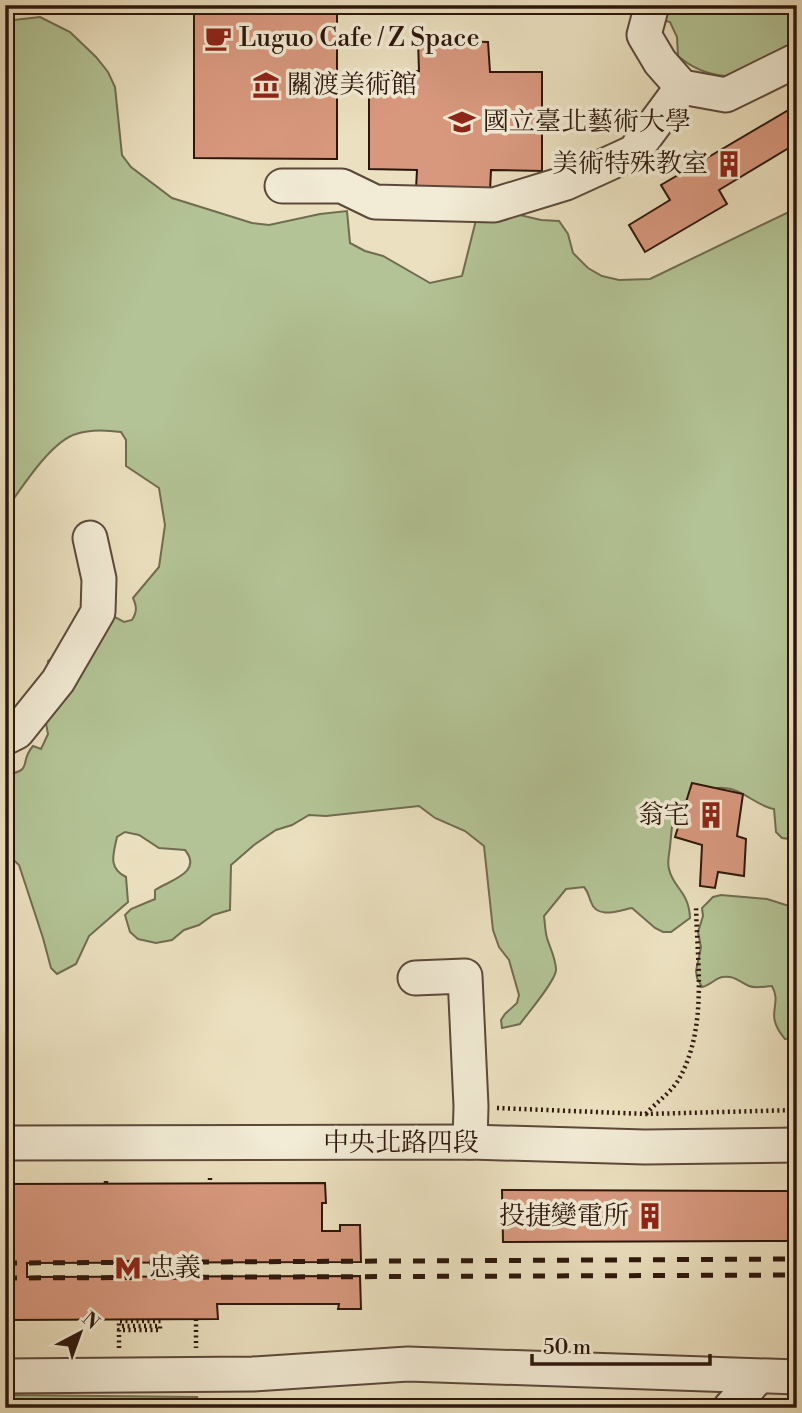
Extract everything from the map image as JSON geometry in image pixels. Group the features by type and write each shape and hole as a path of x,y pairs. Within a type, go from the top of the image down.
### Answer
{"street":[{"path":"652,5 644,35 660,62 682,87 726,94 797,60"},
{"path":"282,186 342,186 374,202 494,205 566,183 634,152 682,87"},
{"path":"5,738 17,733 58,681 98,612 99,579 90,538"},
{"path":"415,978 465,976 470,1142"},
{"name":"中央北路四段","path":"5,1143 470,1142 645,1147 797,1145"},
{"path":"5,1376 253,1374 408,1364 757,1378 797,1377"},
{"path":"730,1408 757,1378"}],"path":[{"path":"645,1147 646,1114 678,1082 698,1026 696,905"},
{"path":"486,1108 646,1114 797,1110"},
{"path":"120,1355 119,1330 160,1330 160,1326 119,1326 119,1321 161,1319"},
{"path":"195,1319 196,1356"}],"green space":[{"path":"639,5 797,5 797,71 735,77 706,72 678,56 677,37 670,22 655,18"},
{"path":"40,17 70,32 108,72 115,87 122,155 131,167 172,198 252,223 269,225 347,211 350,243 383,256 430,283 462,276 477,216 507,212 559,221 568,234 573,253 588,268 602,276 619,280 650,279 797,208 797,840 782,838 776,832 774,809 731,789 713,789 685,802 679,807 673,820 668,864 674,881 687,902 690,918 671,932 663,932 632,908 615,912 598,911 584,887 566,889 544,916 546,935 555,962 555,975 520,1024 502,1028 501,1020 517,1003 519,995 509,960 499,947 493,930 484,846 465,831 435,818 419,806 326,816 309,815 276,830 231,865 230,910 213,915 199,925 184,930 172,940 156,943 138,939 130,932 125,915 131,909 155,899 155,890 188,870 190,858 185,850 159,848 139,835 125,832 117,837 113,860 116,869 126,877 128,902 89,936 76,964 57,974 51,968 19,865 5,852 5,775 20,771 33,746 41,749 48,734 45,718 48,661 109,614 124,622 132,620 136,609 133,598 159,567 165,525 159,488 126,466 126,440 121,432 99,430 76,434 56,446 5,511 5,21"},
{"path":"721,895 797,905 797,980 791,983 797,1000 797,1038 785,1039 775,1023 776,999 772,986 752,987 726,977 702,987 697,978 701,947 698,932 703,916 702,908 713,897"},
{"path":"5,1395 198,1397 170,1408 5,1408"}],"building":[{"path":"186,5 264,5 264,13 185,10"},
{"name":"關渡美術館","path":"194,11 337,12 337,159 194,158"},
{"path":"418,40 488,42 490,72 542,72 542,171 491,170 490,191 416,189 417,170 369,169 369,71 419,71"},
{"name":"美術特殊教室","path":"797,105 797,143 719,190 727,204 645,252 629,225 670,200 661,185"},
{"name":"翁宅","path":"692,783 743,794 737,836 746,839 744,876 718,872 715,888 700,886 702,845 675,837"},
{"path":"325,1183 326,1203 322,1203 322,1231 340,1231 340,1225 360,1225 361,1262 27,1263 27,1277 360,1276 361,1309 338,1309 339,1304 217,1304 218,1319 5,1320 5,1184"},
{"name":"投捷變電所","path":"502,1190 797,1191 797,1241 503,1242"}],"railway":[{"path":"5,1263 797,1259"},
{"path":"5,1278 797,1275"}],"place":[{"name":"Luguo Cafe / Z Space","path":"218,38"},
{"name":"關渡美術館","path":"266,85"},
{"name":"國立臺北藝術大學","path":"462,122"},
{"name":"美術特殊教室","path":"729,164"},
{"name":"翁宅","path":"711,815"},
{"name":"投捷變電所","path":"650,1216"},
{"name":"忠義","path":"128,1268"}]}
